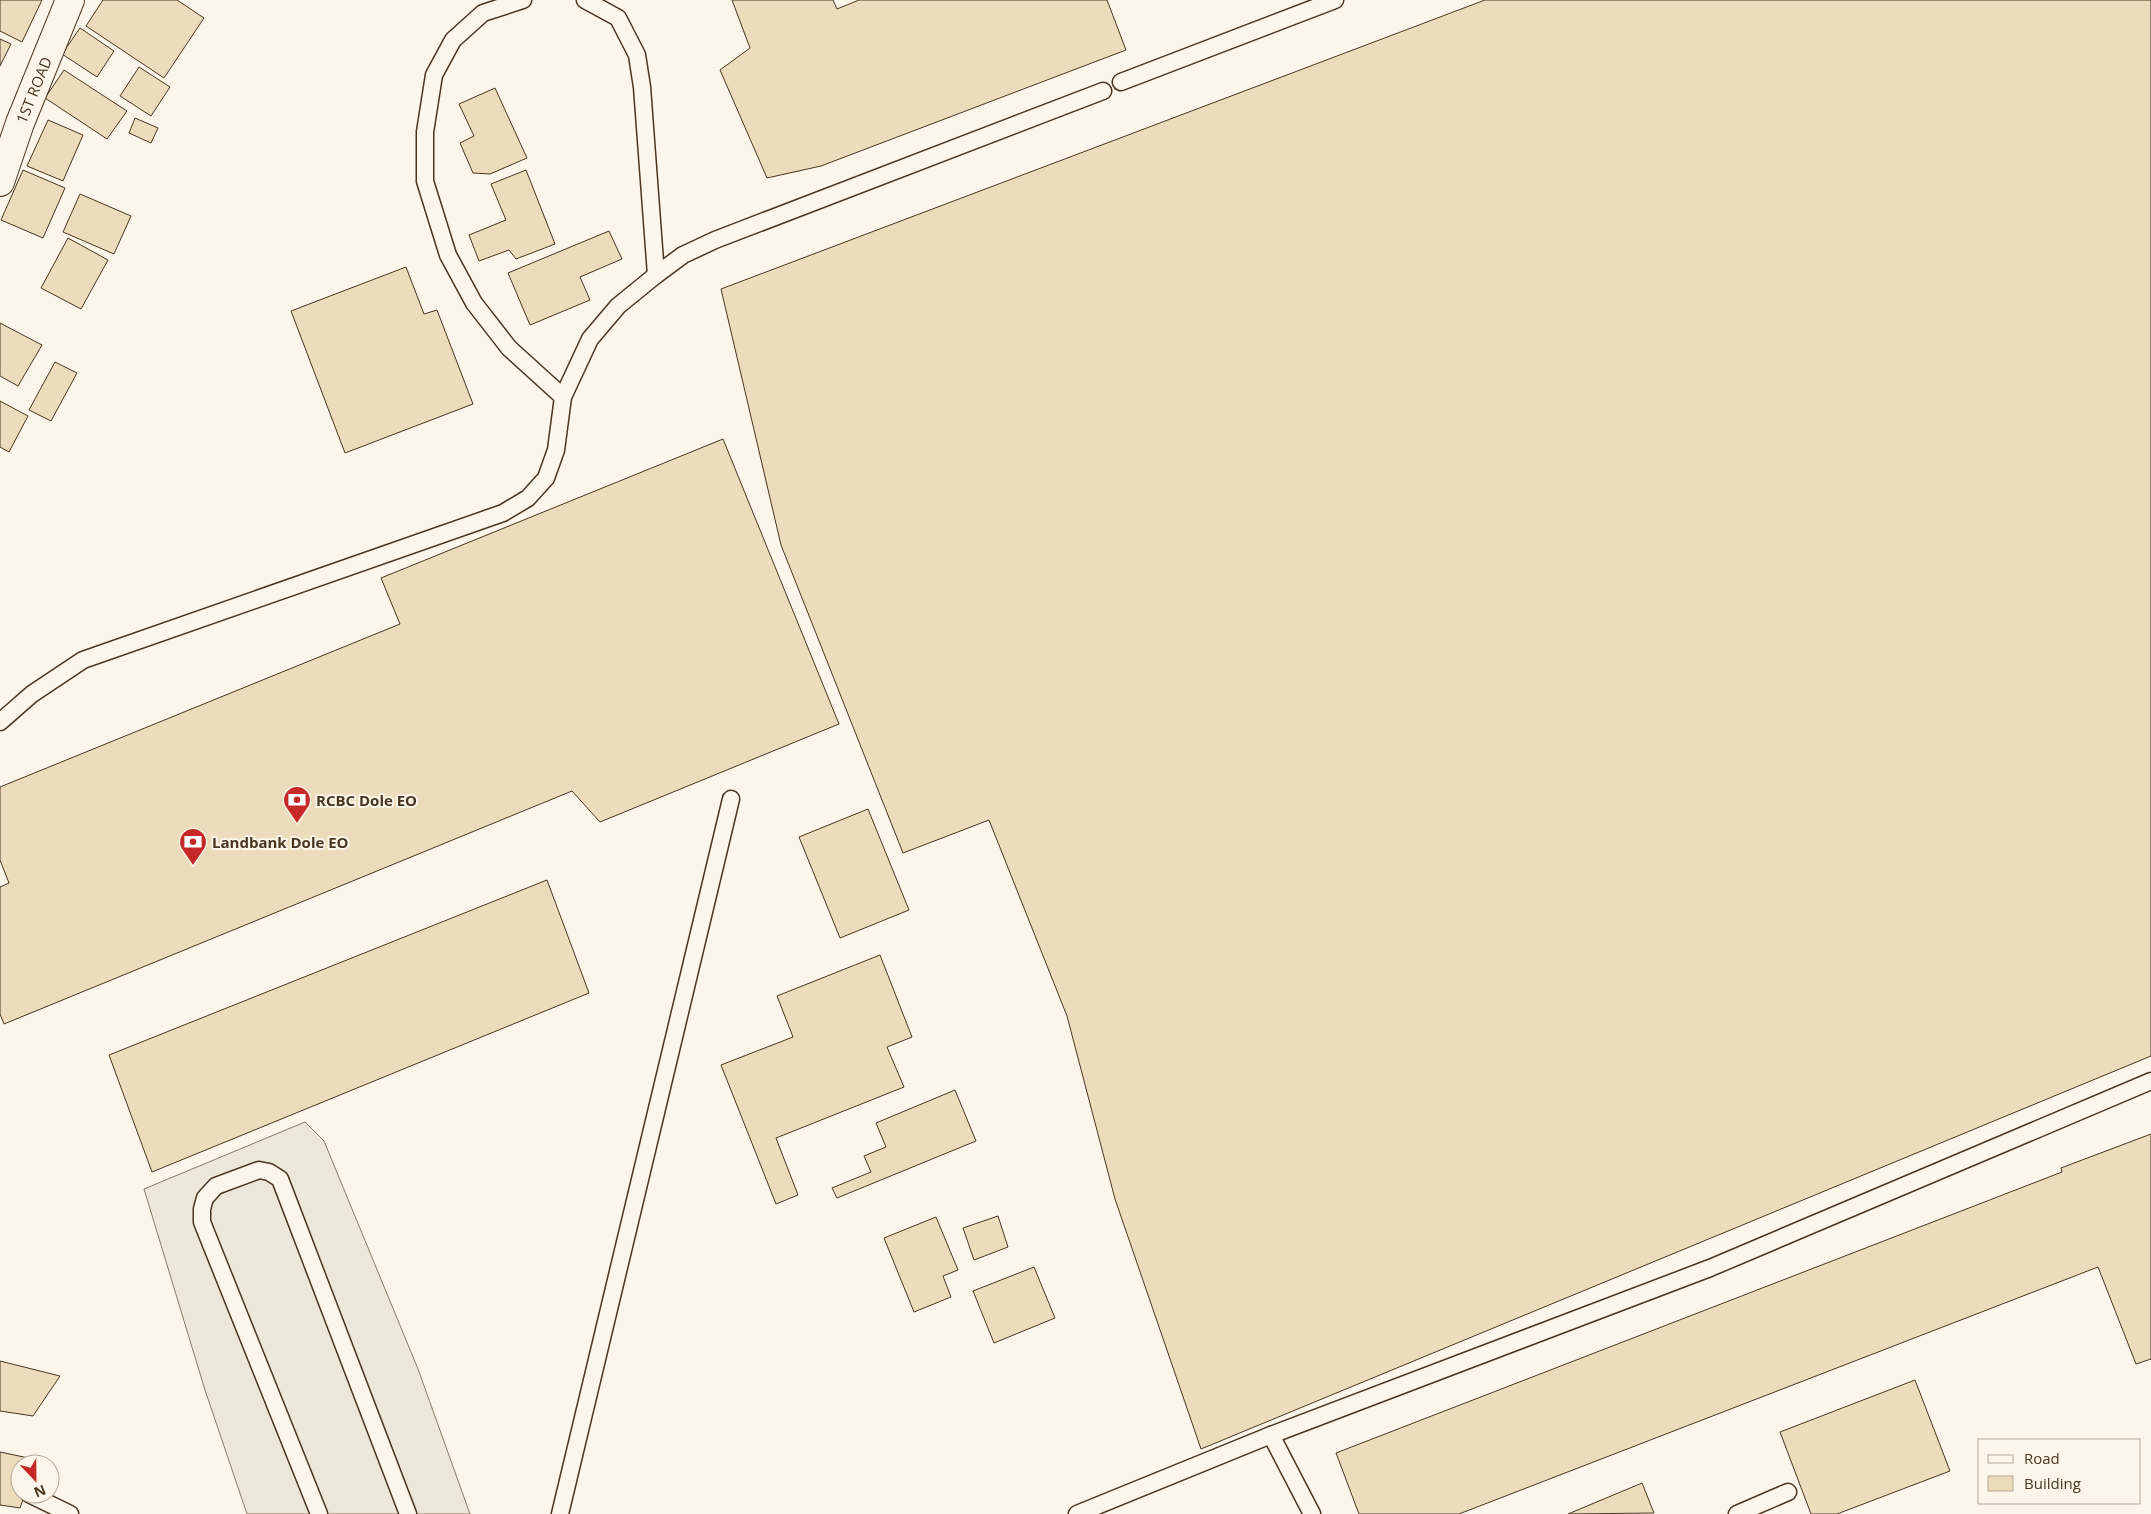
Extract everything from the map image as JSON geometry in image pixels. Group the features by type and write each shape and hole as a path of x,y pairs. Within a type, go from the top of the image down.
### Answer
{"street":[{"name":"1ST ROAD","path":"0,182 20,123 70,0"}],"lane":[{"path":"523,0 483,13 453,40 434,75 425,132 426,181 448,255 474,303 509,348 563,396"},
{"path":"584,0 618,18 637,55 642,88 656,275"},
{"path":"1121,82 1335,0"},
{"path":"0,722 32,694 83,660 503,513 528,498 546,478 556,450 563,396 590,339 618,306 683,255 715,240 1103,91"},
{"path":"560,1514 730,799"},
{"path":"1077,1514 1271,1435 1710,1268 2151,1081"},
{"path":"319,1514 202,1222 205,1198 216,1186 259,1170 269,1172 280,1179 408,1514"},
{"path":"1271,1435 1312,1514"},
{"path":"1738,1514 1788,1492"},
{"path":"50,1504 70,1514"}],"shaded area":[{"path":"305,1122 324,1141 418,1369 470,1514 247,1514 205,1390 144,1189"}],"building":[{"path":"0,0 42,0 22,42 0,31"},
{"path":"103,0 177,0 204,18 164,78 86,26"},
{"path":"732,0 833,0 837,9 859,0 1107,0 1126,50 821,166 767,178 720,70 750,48"},
{"path":"1485,0 2151,0 2151,1056 1201,1449 1115,1199 1067,1016 989,820 903,853 781,545 721,289"},
{"path":"80,28 114,51 97,77 62,54"},
{"path":"0,39 11,44 0,66"},
{"path":"139,67 170,87 151,116 120,96"},
{"path":"64,70 127,111 107,139 45,98"},
{"path":"495,88 527,158 490,174 473,173 460,143 474,136 459,104"},
{"path":"135,118 158,128 151,143 129,133"},
{"path":"48,120 83,135 63,181 27,166"},
{"path":"23,170 65,188 43,238 1,220"},
{"path":"526,170 555,244 516,259 509,250 479,261 469,235 506,220 491,184"},
{"path":"80,194 131,216 114,254 63,232"},
{"path":"609,231 622,259 580,277 590,300 530,325 508,273"},
{"path":"68,238 108,260 81,309 41,288"},
{"path":"406,267 424,314 437,310 473,404 345,453 291,311"},
{"path":"0,323 42,345 18,386 0,376"},
{"path":"55,362 77,373 51,421 29,410"},
{"path":"0,401 28,416 9,452 0,447"},
{"path":"723,439 839,724 600,822 572,791 4,1024 0,1014 0,887 9,883 0,860 0,787 400,624 381,578"},
{"path":"868,809 909,910 840,938 799,837"},
{"path":"547,880 589,993 152,1172 109,1055"},
{"path":"880,955 912,1037 887,1047 904,1087 776,1138 798,1195 776,1204 721,1065 793,1037 777,996"},
{"path":"955,1090 976,1141 837,1198 832,1188 871,1172 864,1156 886,1147 876,1123"},
{"path":"2151,1134 2151,1359 2136,1364 2098,1267 1459,1514 1359,1514 1336,1453 2062,1172 2061,1168"},
{"path":"998,1216 1008,1247 974,1260 963,1228"},
{"path":"936,1217 958,1270 943,1276 951,1297 914,1312 884,1238"},
{"path":"1034,1267 1055,1318 994,1343 973,1291"},
{"path":"0,1361 60,1376 33,1416 0,1411"},
{"path":"1915,1380 1950,1471 1837,1514 1811,1514 1780,1432"},
{"path":"0,1452 10,1454 10,1504 21,1504 20,1508 0,1505"},
{"path":"1642,1483 1654,1513 1568,1514"}],"place":[{"name":"RCBC Dole EO","path":"297,824"},
{"name":"Landbank Dole EO","path":"193,866"}]}
